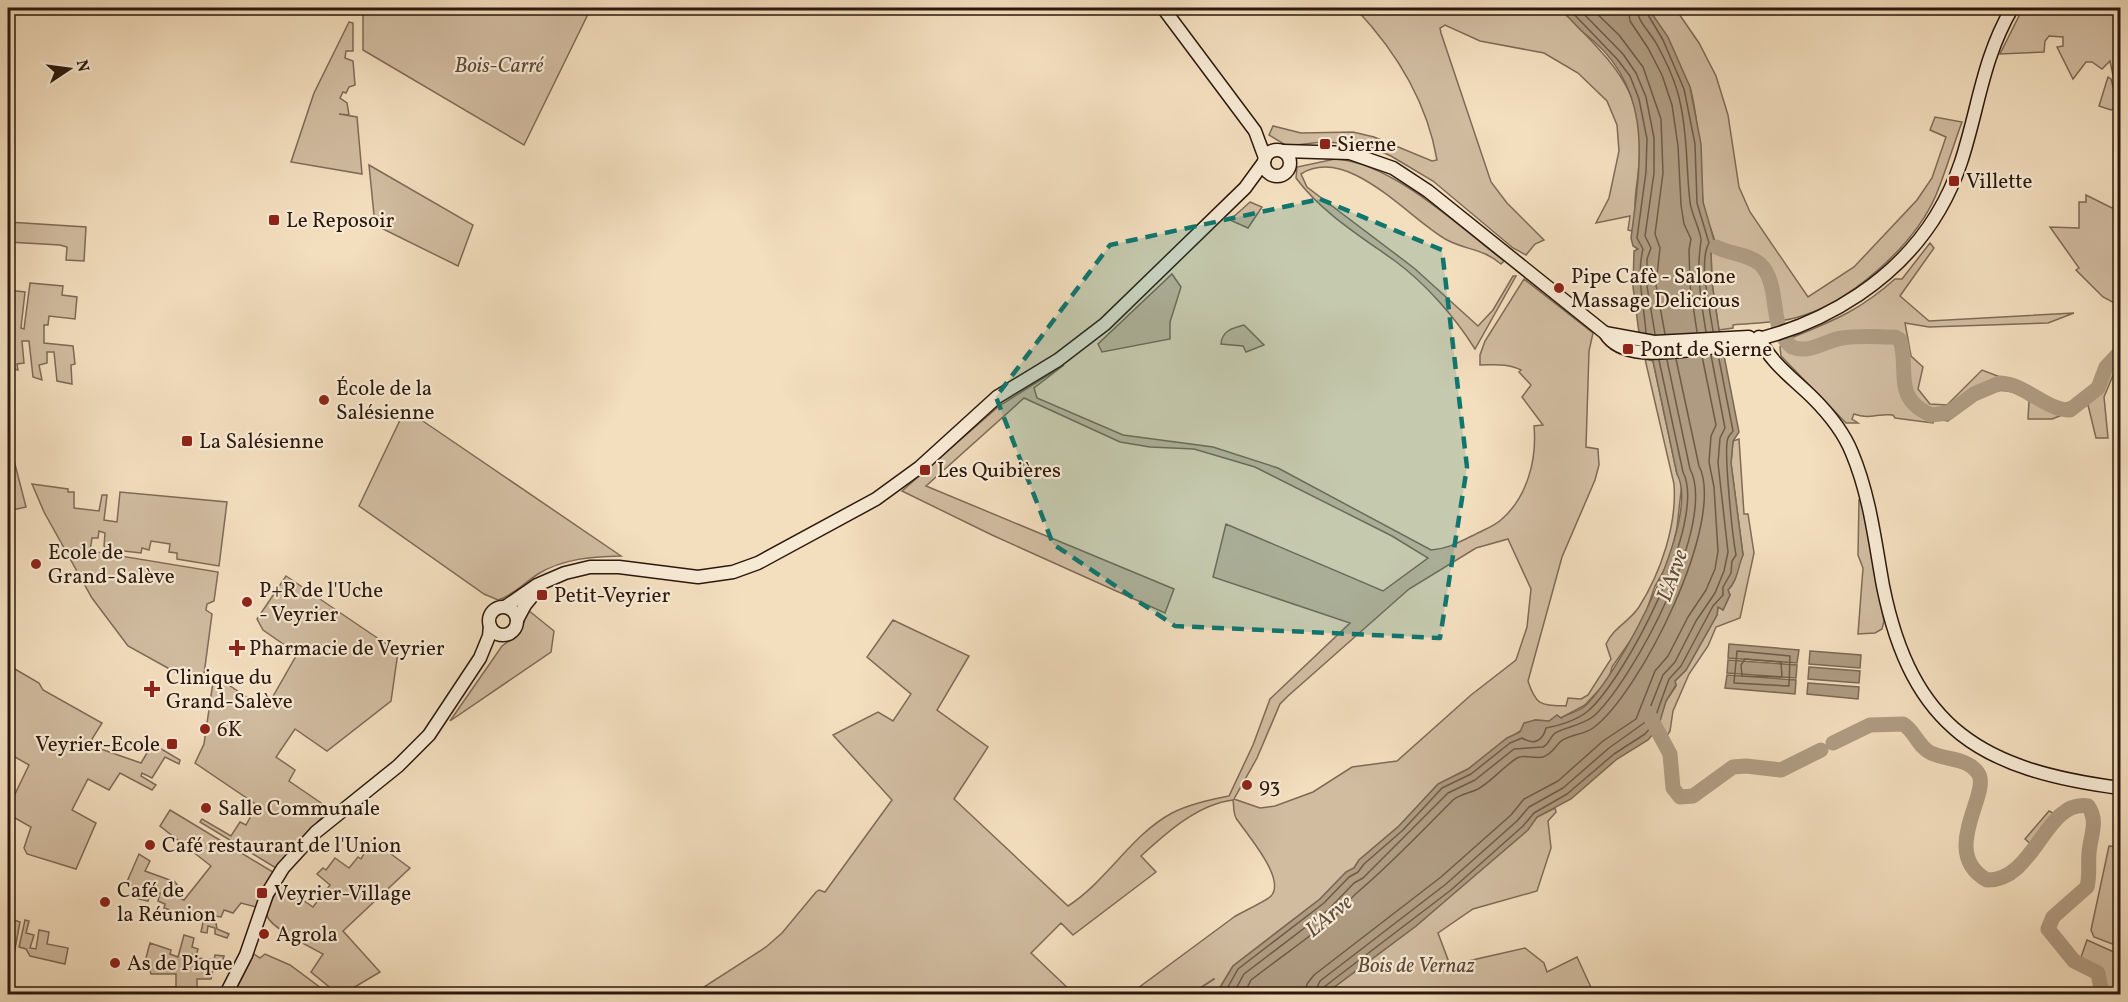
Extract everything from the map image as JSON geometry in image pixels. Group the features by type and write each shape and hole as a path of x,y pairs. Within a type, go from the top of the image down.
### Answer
{"main road":[{"path":"1163,8 1255,132 1289,158 1289,167"},
{"path":"226,994 246,955 267,894 286,863 320,828 398,766 420,745 443,715 480,658 489,636 489,618 493,611 505,607 545,582 565,573 590,567 619,567 698,577 733,572 764,560 876,499 916,470 998,397 1058,360 1105,324 1245,188 1271,151 1335,152 1359,155 1404,175 1443,203 1607,335 1613,344 1628,349 1677,351 1763,336 1824,316 1858,297 1889,273 1911,250 1939,211 1961,162 1991,48 2012,8"},
{"path":"1255,132 1268,172 1277,175"},
{"path":"1245,188 1285,172 1311,153"},
{"path":"1607,335 1644,342 1731,341"},
{"path":"1763,336 1767,352 1814,398 1846,440 1866,493 1896,638 1910,671 1930,702 1969,740 2006,762 2050,777 2121,788"},
{"path":"480,658 514,629 525,605 545,582"},
{"path":"505,607 513,611 517,620"},
{"path":"490,626 495,632 506,635"}],"highlighted area":[{"path":"1320,199 1442,250 1467,467 1440,638 1175,626 1053,544 996,397 1110,245"}],"green space":[{"name":"Bois-Carré","path":"363,8 591,8 524,145 363,50"},
{"path":"1355,8 1557,8 1563,11 1617,71 1628,89 1635,108 1639,131 1639,158 1632,231 1628,230 1630,216 1596,223 1609,198 1619,151 1617,125 1607,101 1578,73 1544,53 1480,41 1445,25 1440,28 1441,33 1491,182 1507,203 1544,240 1535,244 1526,255 1513,248 1433,181 1391,156 1363,144 1322,142 1287,146 1269,135 1273,126 1301,133 1353,132 1374,137 1432,161 1437,160 1426,118 1407,78 1383,41"},
{"path":"1649,8 1675,8 1699,43 1716,76 1728,115 1739,187 1750,212 1808,297 1854,267 1917,200 1932,178 1946,137 1930,130 1935,117 1962,122 1940,186 1926,214 1896,253 1878,270 1837,300 1816,311 1788,320 1733,325 1733,328 1719,330 1712,283 1711,250 1716,246 1703,202 1697,130 1690,87"},
{"path":"2023,8 2120,8 2120,109 2110,61 2102,69 2092,62 2086,62 2073,79 2057,47 2063,46 2063,37 2049,36 2045,41 2044,52 2000,54"},
{"path":"349,22 353,23 353,51 346,51 345,58 353,61 355,85 349,87 346,93 343,92 340,98 347,103 349,115 339,114 357,117 362,174 291,162 314,93"},
{"path":"2108,77 2111,79 2118,106 2111,110 2099,106"},
{"path":"1335,159 1357,163 1379,171 1402,184 1424,198 1504,261 1501,264 1488,255 1447,240 1358,176 1338,169 1319,167 1301,174 1307,187 1414,268 1478,326 1493,310 1513,276 1516,276 1475,349 1449,313 1428,290 1395,261 1329,213 1296,178 1297,167"},
{"path":"369,165 473,225 458,266 375,225"},
{"path":"2086,195 2112,208 2120,206 2120,306 2103,297 2076,270 2079,268 2050,227 2079,228 2079,202 2086,202"},
{"path":"1250,202 1262,207 1248,228 1230,220"},
{"path":"8,222 86,227 84,261 66,260 67,247 60,245 8,242"},
{"path":"1930,243 1934,248 1900,296 1929,321 2074,313 2048,323 1929,327 1905,323 1911,356 1923,367 1918,389 1930,404 1947,405 1982,370 2024,386 2049,409 2084,397 2111,356 2119,361 2104,397 2108,438 2096,438 2088,405 2052,419 2028,419 2029,401 2018,394 2007,391 1996,391 1976,399 1948,421 1934,419 1933,423 1895,418 1893,415 1854,414 1852,419 1858,423 1846,423 1781,356 1780,347 1784,341 1842,316 1881,291 1895,279 1902,279"},
{"path":"1172,274 1181,287 1170,322 1170,339 1102,352 1098,344"},
{"path":"1524,279 1593,333 1589,351 1586,447 1598,449 1599,465 1595,480 1562,557 1528,681 1537,700 1551,705 1566,706 1568,698 1581,699 1588,695 1611,659 1606,644 1613,633 1639,607 1661,564 1666,548 1673,516 1674,484 1645,359 1653,361 1677,474 1682,482 1677,528 1669,562 1655,586 1642,624 1612,667 1609,679 1585,705 1561,718 1549,721 1535,720 1468,769 1438,784 1399,826 1359,860 1354,868 1346,872 1320,899 1233,966 1216,994 1130,994 1234,917 1271,896 1274,879 1263,856 1236,818 1233,800 1207,807 1172,829 1141,856 1156,872 1073,935 1061,923 1031,953 1074,994 693,994 766,947 782,933 816,892 819,890 825,892 892,800 833,735 878,712 893,721 911,694 867,657 893,620 969,656 937,710 988,747 954,799 1068,906 1095,884 1157,822 1185,807 1229,796 1253,745 1270,699 1350,623 1213,577 1226,524 1383,591 1428,558 1392,536 1255,467 1194,449 1150,447 1120,442 1024,398 926,486 1174,589 1165,613 992,535 902,491 999,406 1064,365 1034,388 1037,398 1123,435 1213,447 1278,468 1431,550 1453,545 1492,526 1511,510 1529,476 1534,451 1534,426 1543,425 1522,397 1531,385 1519,372 1521,370 1506,365 1480,365 1480,355 1485,341","holes":["1508,539 1531,589 1527,627 1516,660 1471,695 1397,761 1352,767 1313,792 1275,806 1260,808 1234,799 1257,758 1280,704 1409,589 1476,548"]},
{"path":"30,283 63,286 62,295 77,297 75,319 49,316 48,325 44,325 44,343 73,346 75,364 71,365 72,384 57,381 54,352 47,352 47,363 39,365 42,380 33,377 29,341 22,341 24,363 17,364 18,370 9,368 8,290 25,292 21,328 24,329"},
{"path":"1244,325 1264,345 1246,352 1243,346 1221,344 1226,333"},
{"path":"414,415 621,556 589,558 558,565 538,574 514,592 498,600 484,594 359,506 402,416"},
{"path":"8,437 26,507 8,511"},
{"path":"1739,439 1744,514 1748,514 1754,553 1740,618 1716,627 1708,646 1689,674 1673,711 1670,731 1666,737 1658,724 1666,701 1676,686 1675,681 1686,670 1717,615 1718,606 1723,610 1730,595 1728,590 1734,581 1743,555 1731,463 1733,441"},
{"path":"32,484 68,489 68,492 74,492 74,508 99,511 102,495 107,495 104,520 117,522 120,492 227,502 219,566 177,559 177,553 169,552 170,544 151,541 149,550 142,548 141,553 106,549 104,546 105,533 99,531 98,538 92,538 90,551 218,572 214,601 207,604 206,610 212,614 204,674 193,682 128,646 92,598 44,512"},
{"path":"1859,500 1863,500 1884,621 1882,629 1875,633 1858,634 1863,568 1858,555"},
{"path":"286,576 398,652 391,701 327,751 295,729 276,757 295,770 289,781 330,809 276,868 200,822 202,819 231,836 240,822 246,825 257,805 195,763 204,744 214,675 263,708 272,698 296,656 296,653 263,630 257,619"},
{"path":"528,610 554,631 551,652 450,721 502,646 520,633"},
{"path":"8,665 39,683 43,690 102,723 92,739 95,747 141,763 150,748 155,750 158,747 180,760 179,764 165,757 152,778 142,773 141,776 156,785 152,790 120,773 109,790 88,779 72,810 96,823 76,869 27,854 24,848 31,827 8,814 8,790 15,794 29,765 8,753"},
{"name":"Bois de Vernaz","path":"1555,808 1556,812 1548,821 1551,848 1537,891 1473,909 1438,933 1450,965 1525,948 1544,963 1547,972 1577,957 1594,994 1325,994 1416,926 1527,830 1537,817"},
{"path":"170,810 273,872 256,907 241,903 233,913 224,910 221,917 215,916 217,929 229,934 227,938 215,934 215,928 208,926 207,933 201,932 204,918 178,911 175,919 168,915 170,910 164,908 165,904 158,901 160,893 151,891 148,901 135,898 138,888 126,884 139,854 150,861 145,871 175,882 178,886 176,897 184,900 211,866 160,826"},
{"path":"2049,811 2059,816 2035,848 2025,839"},
{"path":"372,840 410,868 343,931 380,972 343,994 338,994 311,972 323,954 290,936 274,924 267,914 270,902 280,884 313,907 330,885 317,874 323,868 326,870 335,858 349,868 358,857 361,859"},
{"path":"2109,846 2120,847 2120,947 2094,937 2091,930"},
{"path":"8,918 20,922 13,960 8,959"},
{"path":"25,920 29,921 26,933 34,935 30,948 36,949 39,930 49,932 47,944 68,948 65,964 30,956 26,949 19,947"},
{"path":"184,935 194,938 192,947 198,949 196,956 191,954 190,957 214,960 215,955 224,956 222,963 215,961 211,979 197,979 197,988 189,988 189,993 193,994 150,994 146,990 135,994 133,988 176,987 176,974 151,974 146,958 150,943 171,950 170,954 178,957"},
{"path":"2087,940 2114,952 2117,994 2107,994 2106,982 2101,972 2092,964 2080,960"},
{"path":"254,954 260,958 265,954 290,965 329,994 238,994 235,991"}],"water":[{"name":"L'Arve","path":"1557,8 1648,8 1668,37 1690,87 1701,144 1703,202 1716,247 1711,250 1712,283 1739,432 1733,441 1731,463 1743,555 1736,577 1728,590 1730,595 1723,610 1718,607 1717,615 1686,670 1675,681 1676,685 1666,701 1658,728 1648,740 1617,759 1571,799 1537,817 1528,830 1416,926 1325,994 1216,994 1233,966 1320,899 1346,872 1354,868 1359,860 1399,826 1438,784 1468,769 1507,738 1520,732 1524,723 1535,720 1549,721 1557,715 1561,718 1585,706 1618,662 1636,630 1654,594 1668,558 1678,525 1682,496 1653,361 1639,333 1633,287 1634,251 1638,249 1633,246 1631,238 1639,154 1638,127 1633,101 1623,77 1607,54"},
{"path":"1729,644 1799,650 1797,663 1728,658"},
{"path":"1810,651 1861,655 1860,668 1809,664"},
{"path":"1728,660 1797,665 1796,678 1727,673"},
{"path":"1809,667 1860,671 1859,683 1808,679"},
{"path":"1727,675 1796,680 1795,694 1725,688"},
{"path":"1808,683 1859,687 1858,699 1807,694"}],"waterway":[{"path":"1716,247 1750,258 1760,264 1767,273 1780,329 1784,339 1792,347 1805,349 1842,338 1855,337 1895,337 1900,340 1906,391 1919,408 1931,415 1948,413 1974,394 2000,383 2009,384 2052,406 2070,410 2098,388 2106,367 2120,352"},
{"path":"1648,713 1670,754 1673,788 1680,797 1693,796 1733,767 1746,766 1781,770 1821,750"},
{"path":"1833,743 1870,725 1903,724 1931,753 1963,762 1974,768 1980,782 1966,839 1967,854 1973,868 1987,880 2003,877 2017,868 2061,815 2073,807 2088,806 2093,817 2093,829 2087,887 2053,917 2048,929 2074,961 2098,973 2102,994"},
{"path":"1191,994 1214,979"}],"place":[{"name":"Sierne","path":"1325,144"},
{"name":"Villette","path":"1954,181"},
{"name":"Le Reposoir","path":"274,220"},
{"name":"Pipe Cafè - Salone Massage Delicious","path":"1559,288"},
{"name":"Pont de Sierne","path":"1628,349"},
{"name":"École de la Salésienne","path":"324,400"},
{"name":"La Salésienne","path":"187,441"},
{"name":"Les Quibières","path":"925,470"},
{"name":"Ecole de Grand-Salève","path":"36,564"},
{"name":"Petit-Veyrier","path":"542,595"},
{"name":"P+R de l'Uche - Veyrier","path":"247,602"},
{"name":"Pharmacie de Veyrier","path":"237,648"},
{"name":"Clinique du Grand-Salève","path":"152,689"},
{"name":"6K","path":"205,729"},
{"name":"Veyrier-Ecole","path":"172,744"},
{"name":"93","path":"1247,785"},
{"name":"Salle Communale","path":"206,808"},
{"name":"Café restaurant de l'Union","path":"150,845"},
{"name":"Veyrier-Village","path":"262,893"},
{"name":"Café de la Réunion","path":"105,902"},
{"name":"Agrola","path":"264,934"},
{"name":"As de Pique","path":"115,963"}]}
